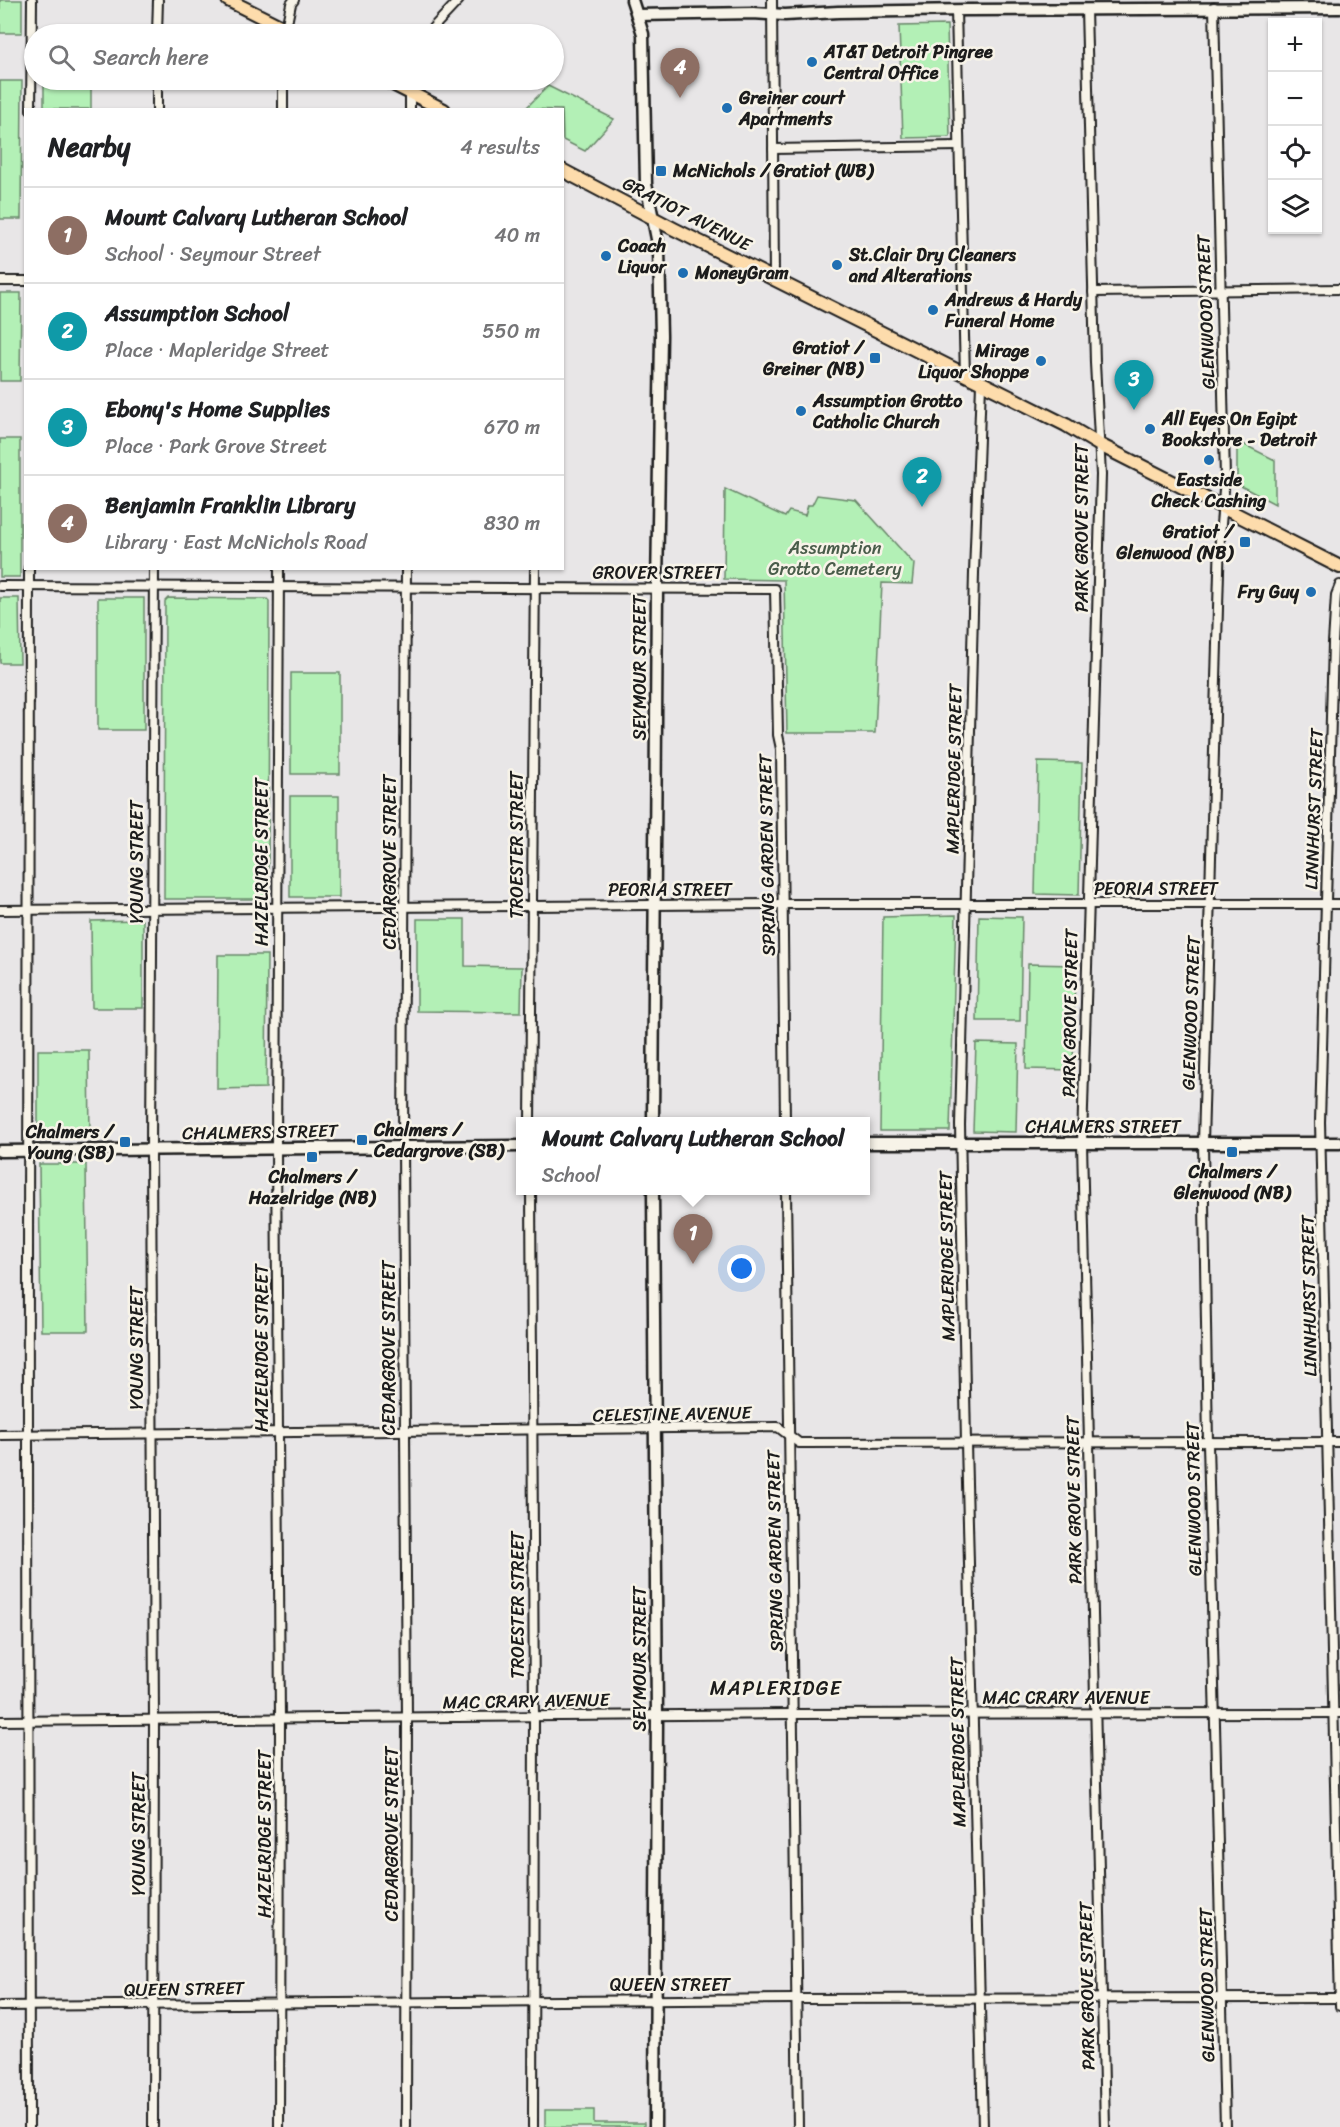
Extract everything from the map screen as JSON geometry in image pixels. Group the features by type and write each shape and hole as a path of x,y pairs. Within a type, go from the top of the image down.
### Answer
{"main road":[{"path":"228,0 272,24"},
{"path":"406,90 440,108"},
{"name":"GRATIOT AVENUE","path":"564,171 965,376 1066,425 1098,444 1340,567"}],"street":[{"path":"32,0 32,24"},
{"path":"157,24 158,0"},
{"path":"290,24 291,4 294,0"},
{"path":"436,24 459,0"},
{"name":"SEYMOUR STREET","path":"632,0 642,34 646,184 659,249 661,336 653,1117"},
{"path":"772,0 774,278"},
{"path":"637,15 956,10 1056,5 1086,9 1340,8"},
{"name":"GLENWOOD STREET","path":"1214,7 1225,469 1209,904 1203,1143 1225,2127"},
{"name":"PARK GROVE STREET","path":"1086,9 1093,292 1101,476 1082,1143 1105,2127"},
{"path":"956,10 965,376"},
{"path":"32,90 32,108"},
{"path":"156,108 157,90"},
{"path":"283,90 283,108"},
{"path":"410,92 410,108"},
{"path":"773,148 959,146"},
{"path":"0,281 24,281"},
{"path":"1093,292 1340,289"},
{"name":"MAPLERIDGE STREET","path":"981,384 960,1143 983,2127"},
{"path":"29,570 26,1151 29,1435 29,2127"},
{"name":"YOUNG STREET","path":"153,2127 154,1720 151,1149 154,570"},
{"name":"HAZELRIDGE STREET","path":"279,570 276,1148 280,1719 279,2127"},
{"name":"CEDARGROVE STREET","path":"406,570 404,1147 407,1718 406,2127"},
{"name":"TROESTER STREET","path":"530,1117 535,570"},
{"name":"LINNHURST STREET","path":"1340,585 1336,595 1334,626 1321,1143 1326,1442 1336,1713 1340,2006"},
{"name":"GROVER STREET","path":"0,586 776,589"},
{"name":"SPRING GARDEN STREET","path":"776,589 778,735 781,749 785,1117"},
{"name":"PEORIA STREET","path":"0,910 782,904 1340,904"},
{"name":"CHALMERS STREET","path":"870,1143 1340,1143"},
{"name":"CHALMERS STREET","path":"0,1151 516,1146"},
{"name":"TROESTER STREET","path":"531,1195 534,1716 533,2127"},
{"name":"SEYMOUR STREET","path":"653,1195 657,1715 655,2127"},
{"name":"SPRING GARDEN STREET","path":"786,1195 798,2127"},
{"name":"CELESTINE AVENUE","path":"0,1435 778,1427 799,1443 1340,1442"},
{"name":"MAC CRARY AVENUE","path":"0,1721 792,1714 1336,1713"},
{"name":"QUEEN STREET","path":"0,2006 796,1999 1340,1998"}],"green space":[{"path":"0,0 22,0 22,33 0,33"},
{"path":"947,25 950,137 903,138 899,26"},
{"path":"0,81 22,81 21,219 0,219"},
{"path":"44,90 91,90 91,108 44,108"},
{"path":"544,90 556,90 614,119 585,151 564,140 564,108 526,108"},
{"path":"0,293 21,293 20,381 0,381"},
{"path":"0,439 20,439 20,577 0,577"},
{"path":"1237,441 1275,460 1275,504 1237,484"},
{"name":"Assumption Grotto Cemetery","path":"725,489 785,517 789,511 805,515 808,505 812,505 817,495 856,500 914,564 912,584 882,583 875,733 787,733 784,580 724,579"},
{"path":"0,598 19,598 20,663 0,663"},
{"path":"98,598 144,598 144,730 98,730"},
{"path":"168,598 267,599 269,601 268,899 164,899 165,601"},
{"path":"291,673 340,673 340,774 291,774"},
{"path":"1038,762 1082,763 1079,895 1035,894"},
{"path":"290,796 339,796 339,897 290,897"},
{"path":"956,915 950,1131 880,1131 883,917"},
{"path":"979,916 1022,917 1020,1021 977,1021"},
{"path":"417,919 465,919 465,966 522,967 521,1012 417,1011"},
{"path":"143,920 143,1008 92,1008 91,921"},
{"path":"218,955 267,955 266,1088 217,1089"},
{"path":"1028,964 1075,965 1073,1070 1026,1069"},
{"path":"976,1043 1018,1044 1016,1132 973,1131"},
{"path":"38,1050 89,1050 90,1138 38,1138"},
{"path":"39,1164 86,1164 88,1331 41,1331"},
{"path":"545,2110 594,2110 594,2123 644,2123 644,2127 545,2127"}],"place":[{"name":"AT&T Detroit Pingree Central Office","path":"812,62"},
{"name":"Benjamin Franklin Library","path":"680,98"},
{"name":"Greiner court Apartments","path":"727,108"},
{"name":"McNichols / Gratiot (WB)","path":"661,171"},
{"name":"Coach Liquor","path":"606,256"},
{"name":"St.Clair Dry Cleaners and Alterations","path":"837,265"},
{"name":"MoneyGram","path":"683,273"},
{"name":"Andrews & Hardy Funeral Home","path":"933,310"},
{"name":"Gratiot / Greiner (NB)","path":"875,358"},
{"name":"Mirage Liquor Shoppe","path":"1041,361"},
{"name":"Ebony's Home Supplies","path":"1134,410"},
{"name":"Assumption Grotto Catholic Church","path":"801,411"},
{"name":"All Eyes On Egipt Bookstore - Detroit","path":"1150,429"},
{"name":"Eastside Check Cashing","path":"1209,460"},
{"name":"Assumption School","path":"922,507"},
{"name":"Gratiot / Glenwood (NB)","path":"1245,542"},
{"name":"Fry Guy","path":"1311,592"},
{"name":"Chalmers / Cedargrove (SB)","path":"362,1140"},
{"name":"Chalmers / Young (SB)","path":"125,1142"},
{"name":"Chalmers / Glenwood (NB)","path":"1232,1152"},
{"name":"Chalmers / Hazelridge (NB)","path":"312,1157"},
{"name":"Mount Calvary Lutheran School","path":"693,1264"}],"district":[{"name":"MAPLERIDGE","path":"776,1688"}]}
